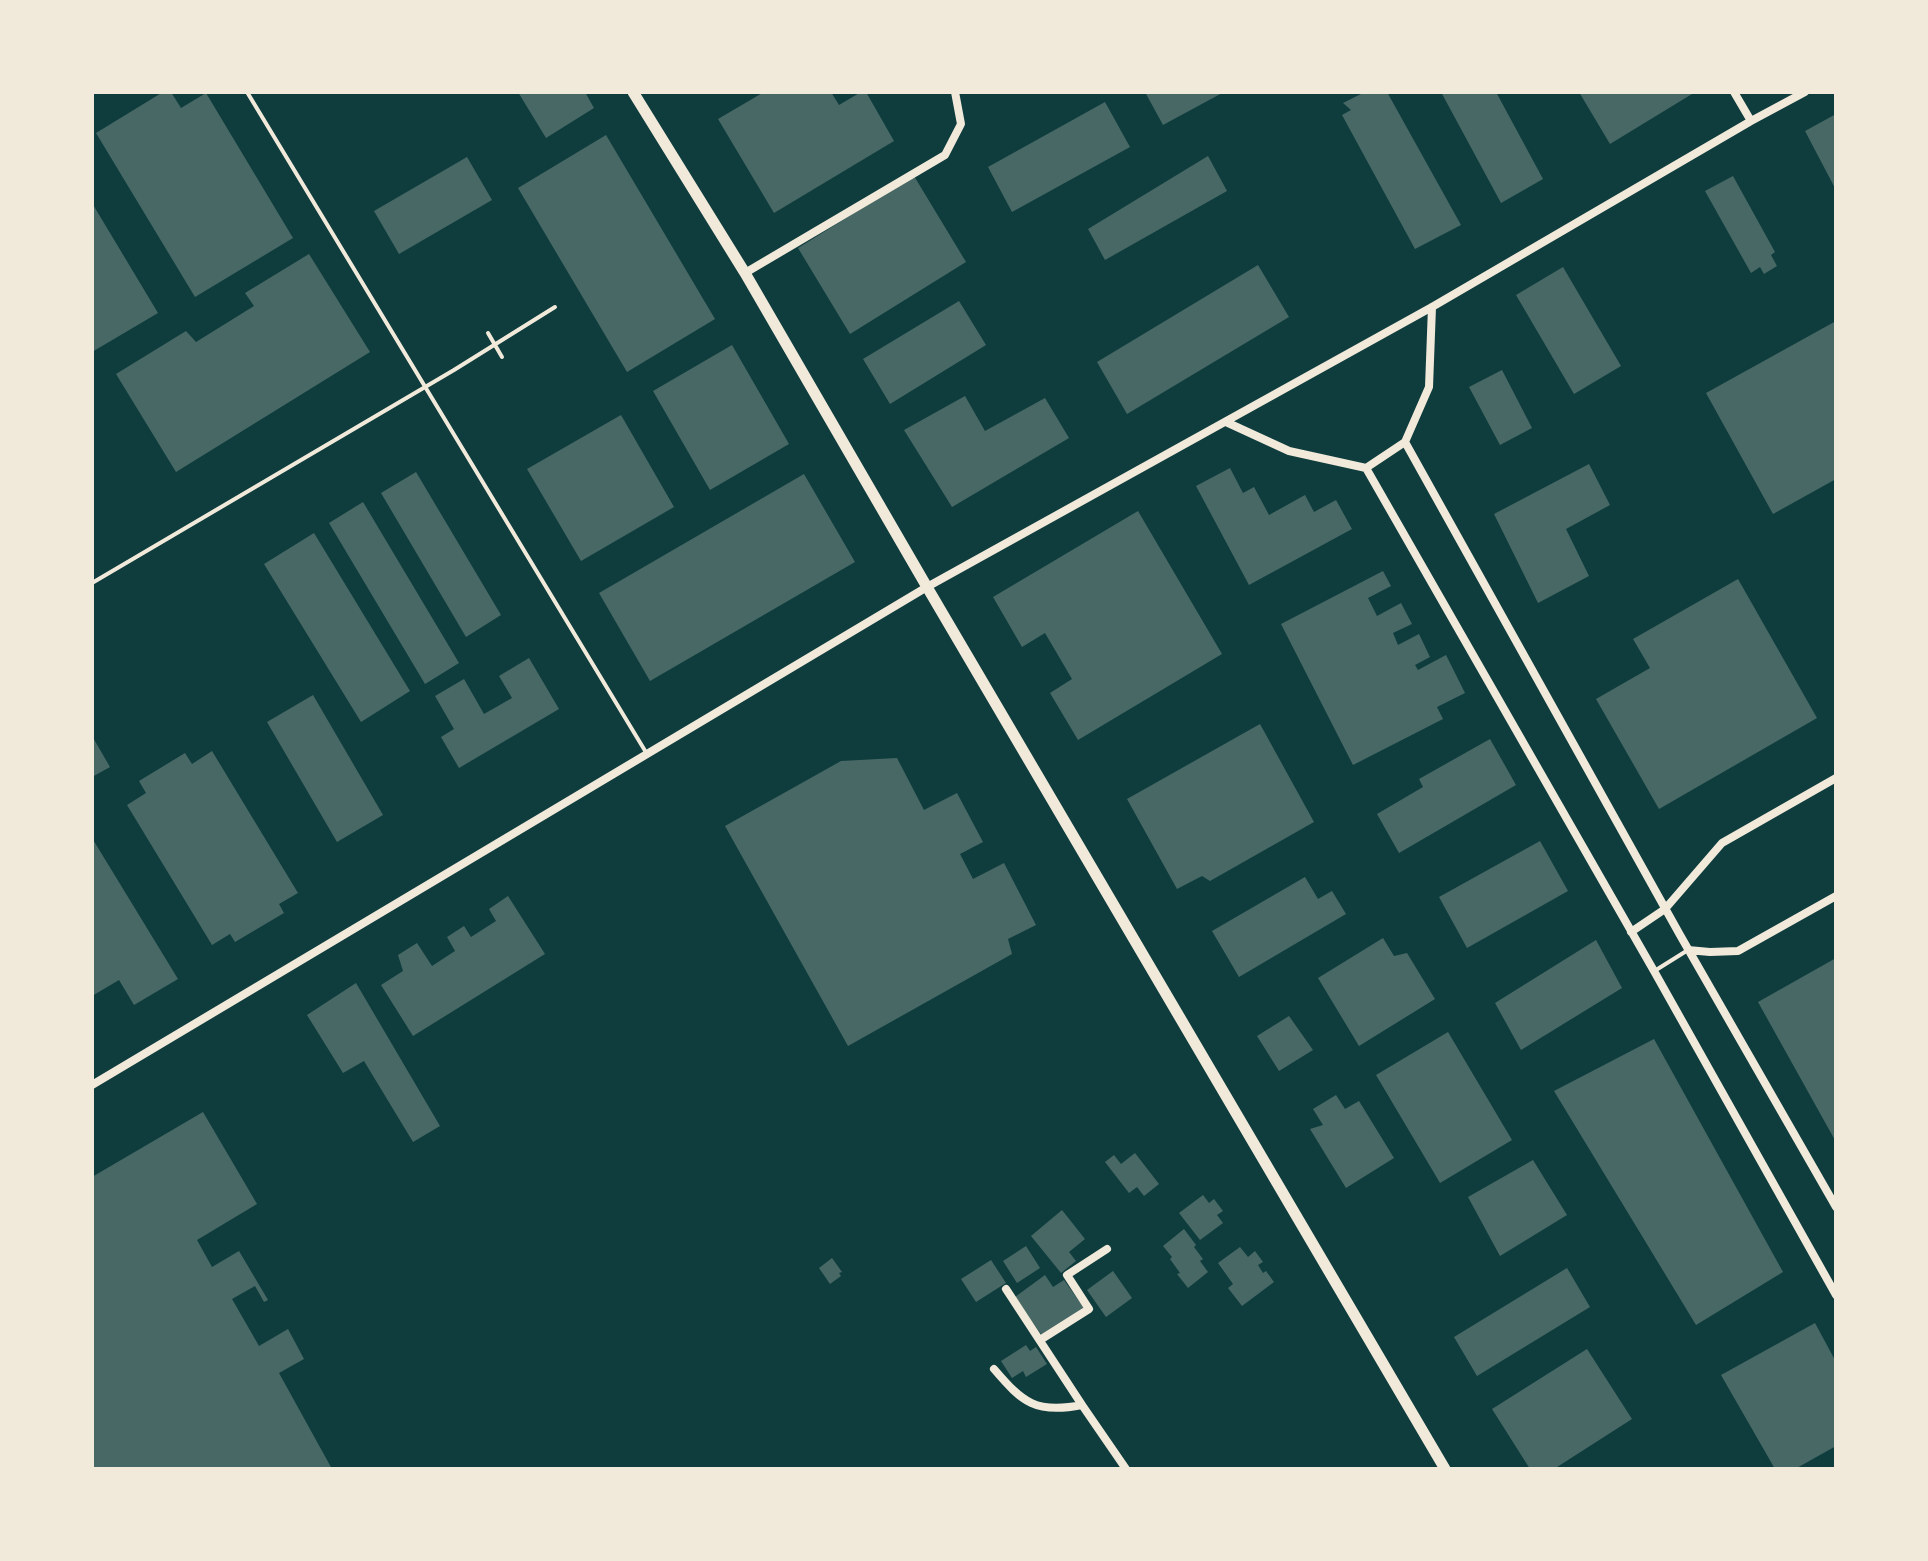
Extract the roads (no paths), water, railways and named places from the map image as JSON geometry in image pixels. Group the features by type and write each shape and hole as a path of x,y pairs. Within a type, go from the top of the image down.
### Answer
{"street":[{"path":"633,92 745,273 1445,1469"},
{"path":"745,273 945,155 961,124 955,92"},
{"path":"1734,92 1751,121"},
{"path":"92,1085 927,587 1432,307 1805,92"},
{"path":"1226,422 1289,451 1366,468 1405,442 1429,387 1432,307"},
{"path":"1405,442 1688,950 1836,1207"},
{"path":"1366,468 1836,1295"},
{"path":"1631,932 1665,909 1722,843 1836,778"},
{"path":"1688,950 1738,951 1836,896"},
{"path":"1040,1340 1089,1309 1067,1275 1107,1249"},
{"path":"1006,1289 1126,1469"},
{"path":"994,1369 1014,1393 1033,1404 1051,1408 1082,1405"}],"lane":[{"path":"247,92 647,754"},
{"path":"92,583 555,307"},
{"path":"488,333 502,357"},
{"path":"1654,971 1688,950"}]}
